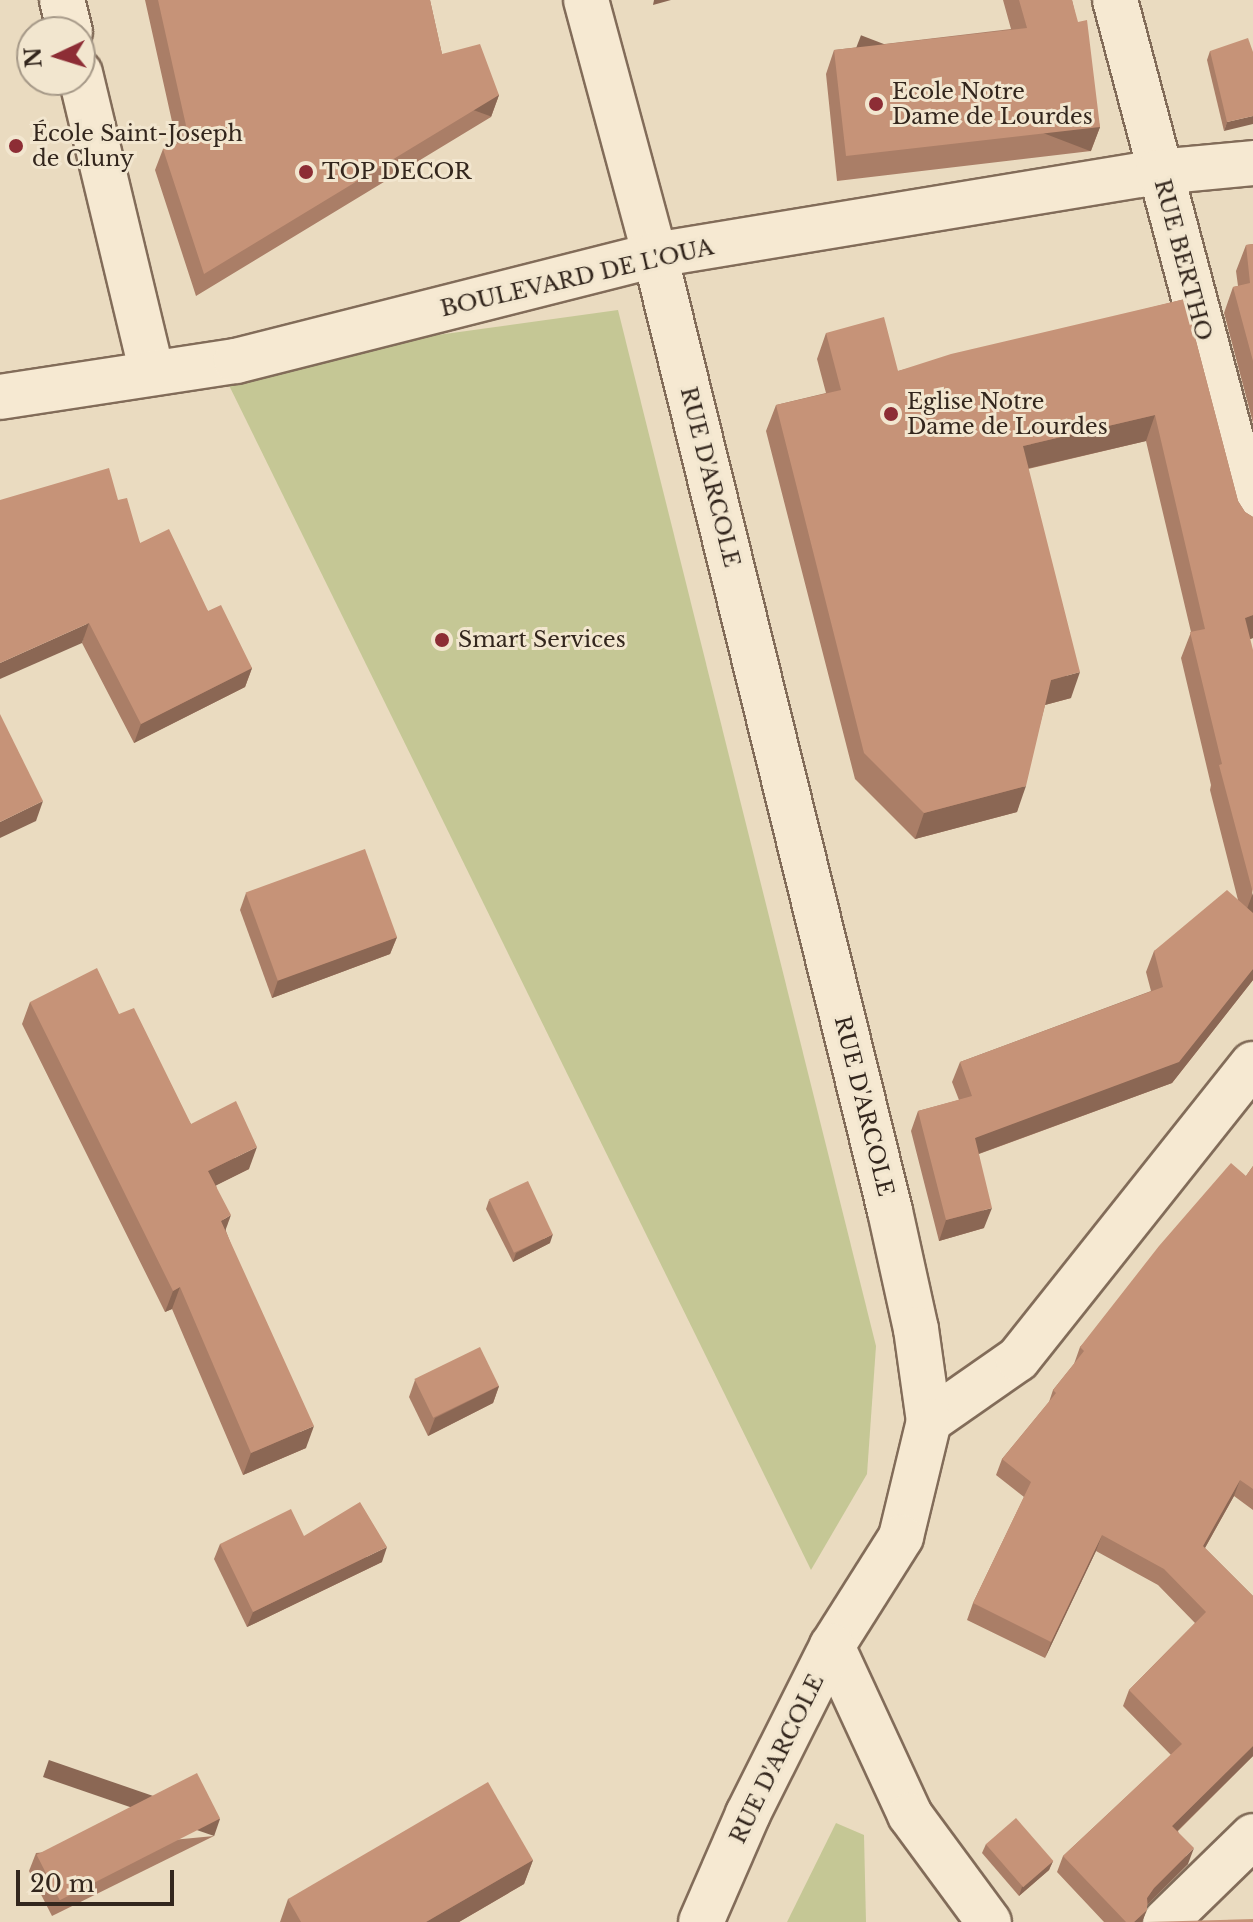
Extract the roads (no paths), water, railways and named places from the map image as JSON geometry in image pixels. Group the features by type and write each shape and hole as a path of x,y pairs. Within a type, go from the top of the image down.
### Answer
{"street":[{"name":"RUE D'ARCOLE","path":"586,0 655,255 890,1211 916,1329 929,1421 901,1537 832,1646 748,1814 701,1922"},
{"name":"RUE BERTHO","path":"1115,0 1158,172 1253,520"},
{"path":"86,96 152,372"},
{"name":"BOULEVARD DE L'OUA","path":"0,397 236,361 655,255 1158,172 1253,163"},
{"path":"929,1421 1018,1359 1253,1064"},
{"path":"832,1646 910,1815 989,1922"},
{"path":"1165,1922 1253,1836"}],"place":[{"name":"Ecole Notre Dame de Lourdes","path":"876,104"},
{"name":"École Saint-Joseph de Cluny","path":"16,146"},
{"name":"TOP DECOR","path":"306,172"},
{"name":"Eglise Notre Dame de Lourdes","path":"891,414"},
{"name":"Smart Services","path":"442,640"}]}
